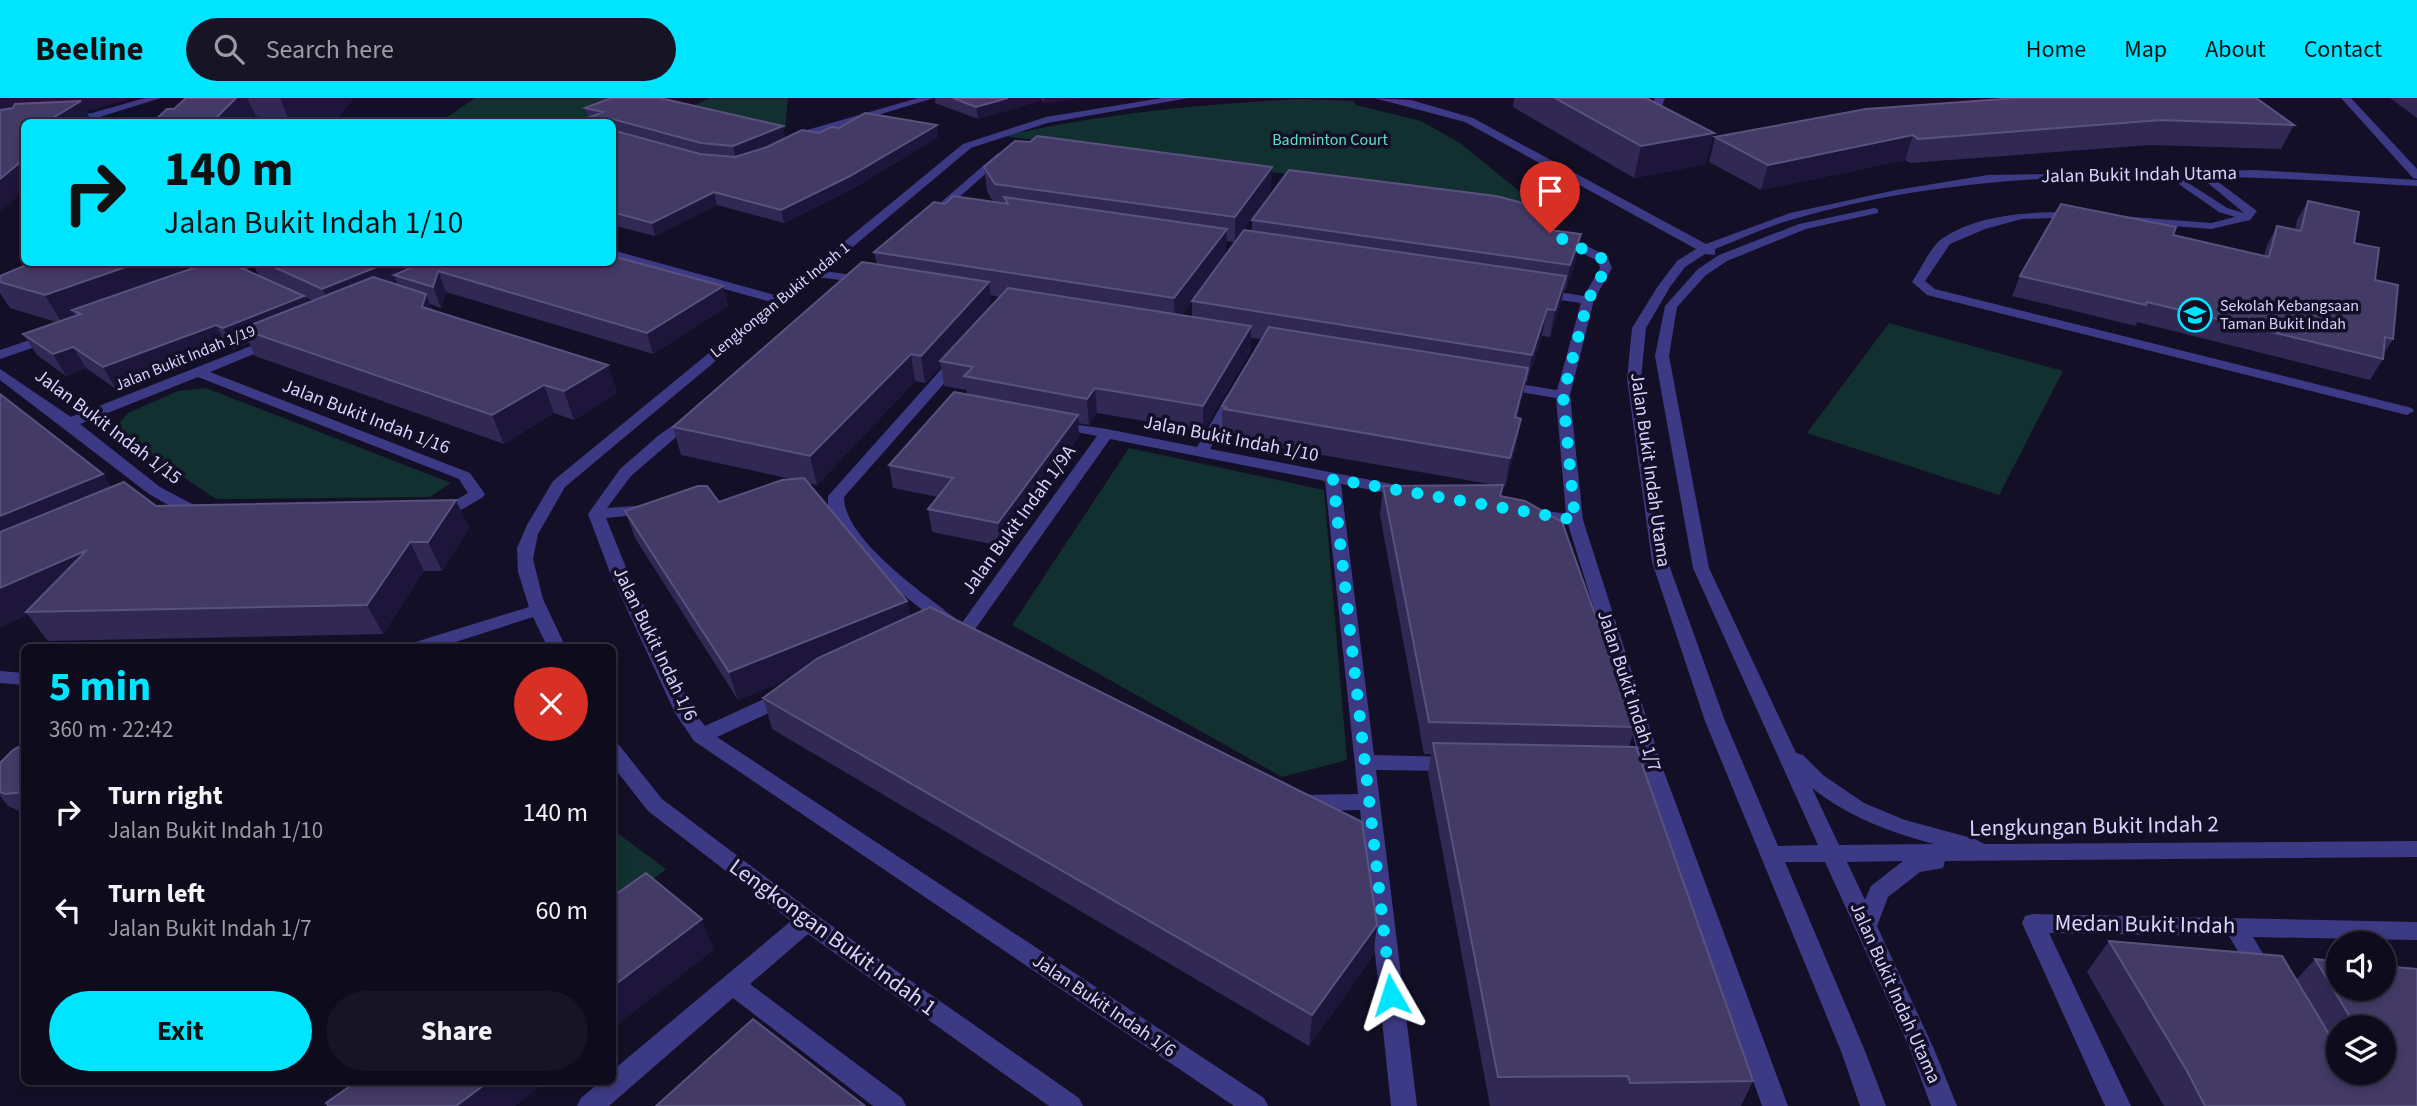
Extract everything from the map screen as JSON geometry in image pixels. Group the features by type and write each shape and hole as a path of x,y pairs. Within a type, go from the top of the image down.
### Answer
{"street":[{"path":"62,119 93,116 156,98"},
{"path":"776,149 811,132 929,98"},
{"name":"Lengkongan Bukit Indah 1","path":"555,644 538,610 529,578 525,548 559,484 967,146 1023,124 1058,116 1184,98"},
{"path":"1379,98 1411,103 1469,120 1723,258"},
{"path":"1660,98 1654,113 1670,130"},
{"path":"2346,98 2417,176"},
{"path":"12,124 21,123"},
{"path":"923,223 949,207 999,156 1016,150"},
{"path":"2404,163 2417,168"},
{"path":"2346,178 2392,170 2404,163"},
{"name":"Jalan Bukit Indah Utama","path":"1873,1106 1853,1051 1715,720 1660,562 1634,379 1639,328 1681,264 1704,249 1790,216 1896,193 1988,178 2182,173 2417,183"},
{"path":"2184,183 2223,210 2246,218"},
{"path":"2213,183 2251,211 2246,218 2211,226 2099,217 2022,216 1981,226 1946,241 1918,282 1931,292 2407,411"},
{"name":"Jalan Bukit Indah Utama","path":"1944,1106 1922,1049 1701,568 1662,356 1671,306 1702,272 1723,258 1802,226 1913,202 2007,187 2268,183 2417,194"},
{"name":"Jalan Bukit Indah 1/7","path":"1550,233 1603,259 1606,268 1588,300 1563,395 1575,520 1653,769 1775,1106"},
{"path":"616,255 779,300"},
{"path":"850,283 875,263"},
{"path":"206,281 238,275 252,266"},
{"path":"813,273 850,283 883,284"},
{"path":"1521,290 1588,300"},
{"path":"0,355 64,332"},
{"name":"Jalan Bukit Indah 1/19","path":"70,423 284,337"},
{"path":"964,352 928,401 830,496 836,511 881,569 957,626 987,642"},
{"name":"Jalan Bukit Indah 1/16","path":"198,372 466,476 477,494 445,513 417,513"},
{"name":"Jalan Bukit Indah 1/15","path":"0,373 70,423 160,494 196,514 218,514"},
{"path":"1200,452 1242,381"},
{"path":"1481,382 1563,395"},
{"path":"662,509 596,514 604,496 620,477 705,405"},
{"name":"Jalan Bukit Indah 1/10","path":"1041,421 1427,495"},
{"name":"Jalan Bukit Indah 1/9A","path":"957,626 1107,433"},
{"path":"1333,479 1404,1106"},
{"path":"135,505 160,494"},
{"path":"1521,511 1575,520"},
{"name":"Jalan Bukit Indah 1/6","path":"596,514 618,569 685,713 701,736 1255,1106"},
{"path":"428,644 538,610"},
{"path":"923,633 957,626"},
{"path":"0,677 21,679"},
{"path":"701,736 800,690"},
{"path":"1785,747 1811,776 1852,808 1899,826 1998,853"},
{"name":"Lengkongan Bukit Indah 1","path":"616,755 655,805 807,921 1070,1106"},
{"path":"1365,762 1475,765"},
{"path":"1626,768 1653,769"},
{"path":"1284,799 1305,804 1369,802"},
{"name":"Lengkungan Bukit Indah 2","path":"1771,854 2416,851"},
{"path":"1866,926 1879,892 1915,864 1998,853"},
{"path":"616,1084 807,921"},
{"name":"Medan Bukit Indah","path":"2118,1106 2033,923 2417,931"},
{"path":"2235,926 2272,989"},
{"path":"734,985 893,1106"},
{"path":"590,1106 615,1085"}],"green space":[{"path":"475,98 637,98 584,119 444,119"},
{"path":"710,98 788,98 785,129 685,109"},
{"name":"Badminton Court","path":"1302,99 1354,101 1356,105 1421,121 1460,143 1540,208 1004,136 1078,121 1152,111"},
{"path":"1889,323 2063,371 1999,495 1807,433"},
{"path":"206,388 451,483 430,497 216,499 113,430 128,413 178,391"},
{"path":"1129,448 1324,490 1347,760 1282,777 1012,625"},
{"path":"616,832 666,869 616,909"}],"building":[{"path":"186,98 236,98 215,119 156,119 167,109 174,109"},
{"path":"611,98 660,98 783,126 733,146 701,143 616,119 586,119 603,112 585,108"},
{"path":"953,98 1008,98 976,107"},
{"path":"1555,98 1646,98 1714,133 1641,146"},
{"path":"2017,98 2256,98 2294,125 2161,120 1918,139 1913,135 1768,165 1715,137 1866,109"},
{"path":"81,101 51,119 21,119 21,162 0,179 0,110 13,108 15,104"},
{"path":"865,113 937,125 850,176 781,210 714,192 652,223 616,213 616,131 700,154 735,157 767,147 802,130 819,133 831,127 839,128"},
{"path":"1037,136 1272,167 1235,217 995,184 984,167 1015,141 1030,142"},
{"path":"1289,170 1496,196 1523,203 1554,217 1550,230 1581,234 1570,265 1252,220"},
{"path":"953,196 1008,204 1004,197 1227,229 1174,298 874,252 934,202 945,204"},
{"path":"2308,201 2359,212 2354,243 2379,248 2375,280 2398,285 2393,339 2385,337 2383,359 2147,302 2146,305 2020,276 2061,204 2176,227 2173,235 2269,257 2277,226 2301,231"},
{"path":"1244,230 1566,276 1555,310 1547,309 1532,355 1192,301"},
{"path":"616,257 723,286 647,333 438,271 433,287 394,275 415,266 616,266"},
{"path":"862,262 989,282 921,356 911,354 810,456 673,427"},
{"path":"24,266 128,266 45,295 0,282 0,276"},
{"path":"199,266 237,266 304,296 223,328 216,325 103,367 73,347 53,354 23,334 81,314 72,310"},
{"path":"272,266 379,266 322,289"},
{"path":"373,277 426,294 422,307 608,365 564,391 544,385 492,415 241,329"},
{"path":"1008,288 1251,326 1203,406 1095,388 1087,399 964,376 973,367 940,361"},
{"path":"1269,327 1528,368 1515,417 1521,419 1510,458 1224,409 1226,407 1222,406"},
{"path":"954,392 1078,415 998,523 928,509 953,478 889,465"},
{"path":"0,394 103,474 0,516"},
{"path":"804,478 907,601 729,672 625,511 698,486 707,486 719,502 782,480"},
{"path":"124,482 156,506 456,500 428,542 410,542 367,605 26,612 87,550 0,588 0,532"},
{"path":"1503,485 1500,496 1525,501 1562,522 1635,727 1429,722 1383,486"},
{"path":"930,607 1362,822 1377,925 1312,1015 763,698 818,658"},
{"path":"1433,743 1636,747 1753,1081 1630,1083 1628,1076 1498,1077"},
{"path":"21,746 21,792 5,794 0,792 0,763"},
{"path":"646,873 702,919 616,984 616,894"},
{"path":"2109,941 2282,956 2326,1029 2326,1085 2396,1085 2396,1015 2349,1015 2340,1001 2396,1001 2396,967 2417,969 2417,1106 2205,1106"},
{"path":"2315,959 2326,960 2326,977"},
{"path":"753,1019 865,1106 656,1106"},
{"path":"352,1085 484,1085 456,1106 329,1106 326,1103"}],"place":[{"name":"Sekolah Kebangsaan Taman Bukit Indah","path":"2195,315"}],"route":[{"path":"1391,995 1333,479 1575,520 1563,395 1588,300 1606,268 1603,259 1550,233"}]}
